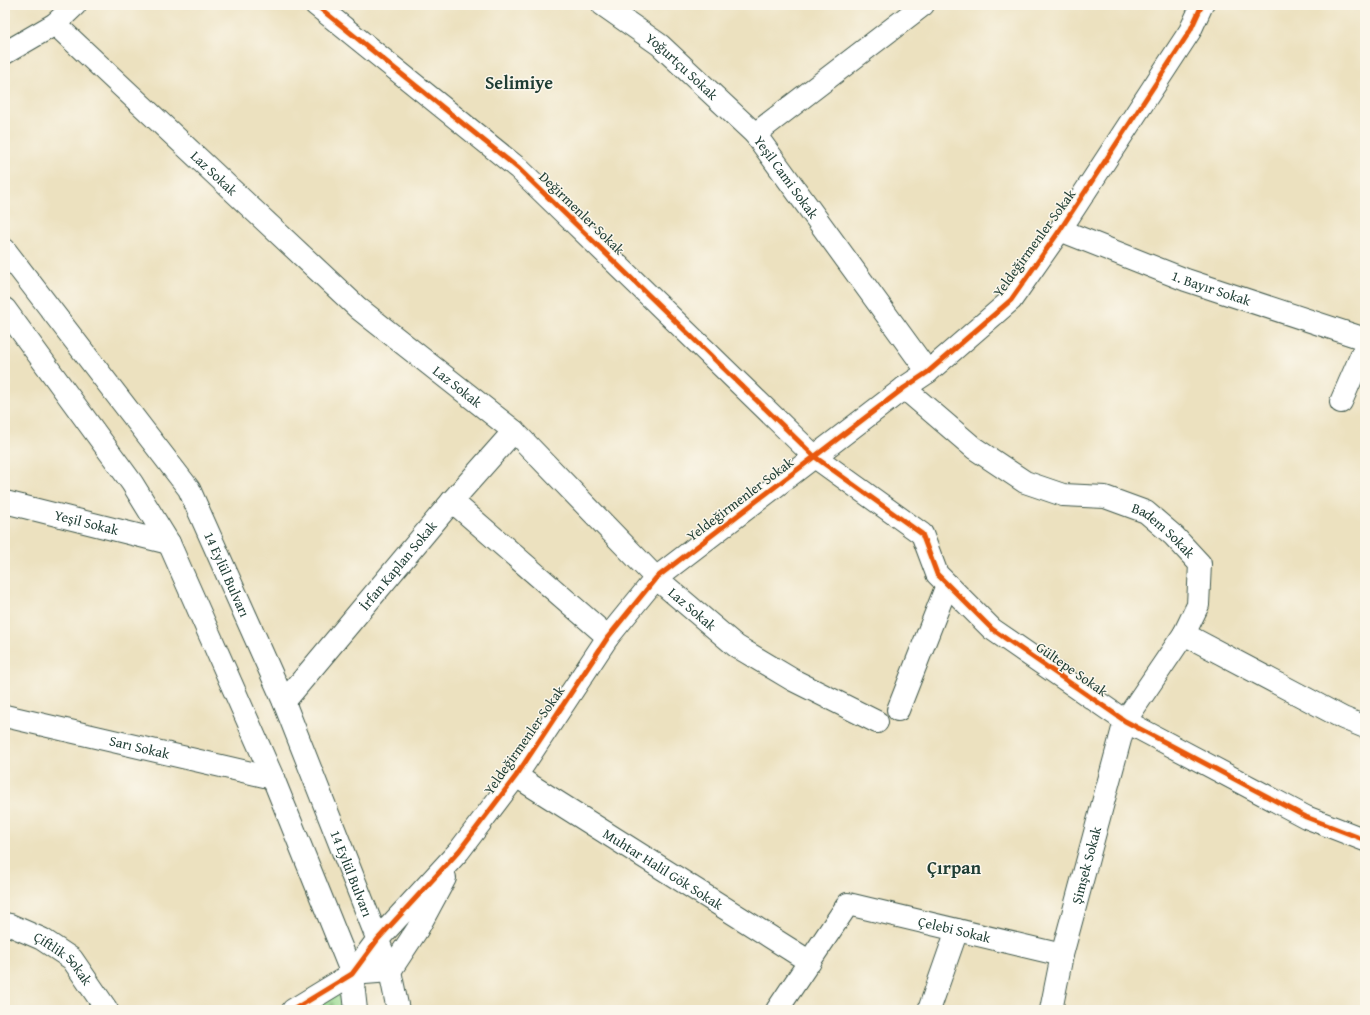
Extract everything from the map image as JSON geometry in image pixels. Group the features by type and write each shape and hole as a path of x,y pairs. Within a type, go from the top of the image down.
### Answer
{"street":[{"path":"5,53 55,24 75,5"},
{"name":"Değirmenler Sokak","path":"316,5 519,169 815,457"},
{"name":"Yoğurtçu Sokak","path":"603,5 660,45 755,134"},
{"name":"Yeşil Cami Sokak","path":"923,5 755,134 928,372"},
{"name":"Yeldeğirmenler Sokak","path":"352,974 378,939 459,851 516,776 608,637 656,578 904,388 928,372 1011,300 1060,230 1190,31 1202,5"},
{"name":"Laz Sokak","path":"55,24 358,308 514,431 656,578 736,646 793,680 878,722"},
{"name":"1. Bayır Sokak","path":"1060,230 1186,280 1365,339"},
{"name":"14 Eylül Bulvarı","path":"5,250 189,489 284,702 378,939 402,1007"},
{"path":"5,309 132,483 169,543 273,778 352,974 356,1010"},
{"path":"1341,402 1365,347"},
{"name":"Badem Sokak","path":"904,388 974,448 1025,482 1063,495 1105,497 1146,512 1174,536 1200,564 1198,605 1184,634 1125,721"},
{"name":"İrfan Kaplan Sokak","path":"284,702 452,501 514,431"},
{"name":"Gültepe Sokak","path":"815,457 922,534 936,574 992,629 1125,721 1306,817 1365,840"},
{"path":"452,501 608,637"},
{"name":"Yeşil Sokak","path":"5,502 169,543"},
{"path":"898,710 947,585"},
{"path":"1184,634 1343,718 1365,727"},
{"name":"Sarı Sokak","path":"5,716 273,778"},
{"name":"Şimşek Sokak","path":"1051,1010 1062,955 1125,721"},
{"name":"Muhtar Halil Gök Sokak","path":"516,776 810,962"},
{"name":"Yeldeğirmenler Sokak","path":"390,971 417,930 459,851"},
{"name":"Çelebi Sokak","path":"810,962 848,904 1062,955"},
{"name":"Çiftlik Sokak","path":"5,924 42,939 72,959 107,1010"},
{"path":"929,1010 957,930"},
{"path":"777,1010 810,962"},
{"path":"293,1010 352,974 390,971"}],"green space":[{"path":"346,987 348,1010 309,1010"}],"cycle path":[{"path":"316,5 519,169 815,457 922,534 937,574 992,629 1125,721 1306,817 1365,840"},
{"path":"293,1010 352,974 378,939 459,851 516,776 608,637 656,578 904,388 928,372 1011,300 1060,230 1190,31 1202,5"}],"district":[{"name":"Selimiye","path":"519,83"},
{"name":"Çırpan","path":"954,868"}]}
